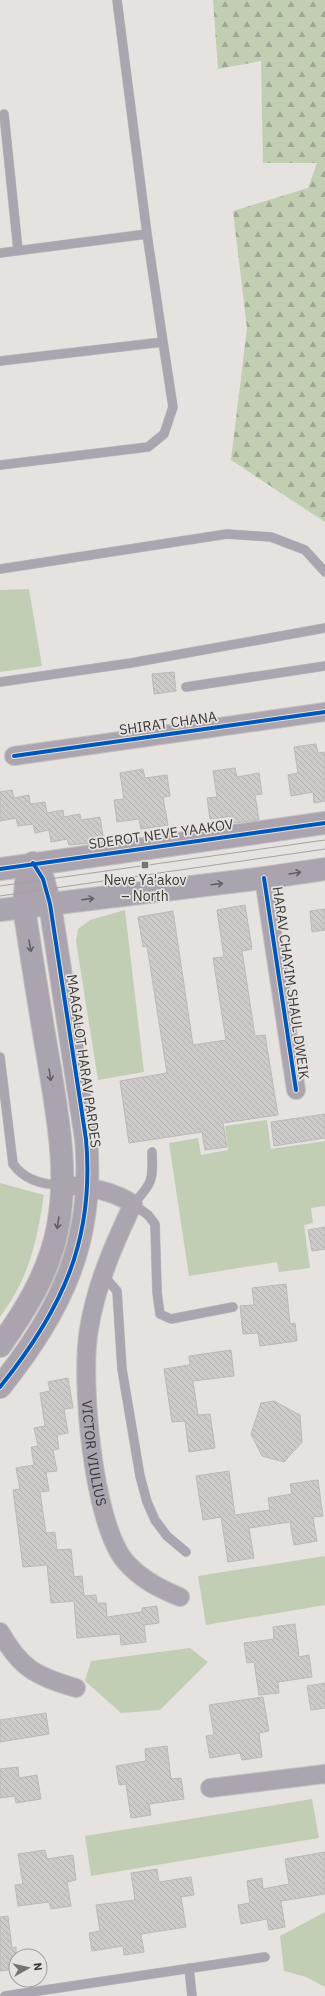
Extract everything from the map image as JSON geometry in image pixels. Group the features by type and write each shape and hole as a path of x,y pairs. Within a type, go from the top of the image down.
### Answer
{"street":[{"name":"SHIRAT CHANA","path":"14,756 325,712"},
{"name":"SDEROT NEVE YAAKOV","path":"0,869 325,823"},
{"name":"MAAGALOT HARAV PARDES","path":"0,1387 39,1335 54,1308 72,1268 82,1234 88,1187 86,1139 50,904 43,880 33,864"},
{"path":"0,1346 35,1292 48,1261 57,1231 63,1185 61,1142 24,908 26,882 33,864"},
{"path":"0,910 264,878 325,869"},
{"name":"HARAV CHAYIM SHAUL DWEIK","path":"264,878 296,1090"},
{"path":"63,1185 88,1187 109,1192 133,1204"},
{"name":"VICTOR VIULIUS","path":"133,1204 120,1231 93,1306 85,1367 87,1416 101,1504 111,1537 125,1561 142,1577 160,1590 180,1597"},
{"path":"0,1632 10,1650 24,1665 39,1675 76,1688"},
{"path":"210,1788 325,1774"}],"lane":[{"path":"0,465 148,447 164,434 173,407 147,234 117,0"},
{"path":"4,114 18,250"},
{"path":"0,253 147,234"},
{"path":"0,361 163,342"},
{"path":"0,569 227,534 271,537 305,550 325,572"},
{"path":"0,682 131,663 325,628"},
{"path":"186,687 325,666"},
{"path":"0,1057 13,1164 19,1172 35,1181 48,1185 63,1185"},
{"path":"152,1152 153,1176 148,1189 133,1204 148,1215 155,1224 157,1292 160,1314 171,1319 233,1307"},
{"path":"103,1276 117,1291 122,1369 140,1476 147,1502 155,1520 167,1536 186,1552"},
{"path":"5,1996 265,1957"},
{"path":"189,1968 192,1996"}],"green space":[{"path":"213,0 325,0 325,522 231,460 247,328 233,211 308,188 317,163 263,163 261,61 218,69"},
{"path":"29,589 42,666 0,672 0,590"},
{"path":"125,910 144,1072 98,1080 76,941 78,929 90,920"},
{"path":"267,1120 271,1149 325,1141 325,1206 311,1208 313,1223 304,1225 310,1268 279,1272 277,1262 189,1276 169,1143 198,1138 201,1155 228,1150 225,1126"},
{"path":"0,1183 44,1195 38,1229 25,1273 18,1288 0,1317"},
{"path":"325,1556 325,1605 206,1625 198,1576"},
{"path":"190,1648 208,1662 160,1710 121,1713 85,1681 91,1661"},
{"path":"312,1799 319,1838 91,1876 85,1836"},
{"path":"325,1912 325,1987 306,1977 284,1971 280,1936"}],"building":[{"path":"174,672 176,691 154,694 152,674"},
{"path":"316,744 318,753 325,752 325,801 314,803 313,792 291,796 288,775 298,773 294,747"},
{"path":"235,768 237,777 259,773 262,794 255,795 259,820 233,823 232,816 210,819 207,798 217,797 213,771"},
{"path":"143,769 145,778 167,775 170,796 163,797 168,825 141,829 139,819 117,822 114,800 124,799 120,773"},
{"path":"12,790 14,798 29,795 30,804 45,802 47,813 63,810 64,817 80,814 81,820 100,817 104,842 69,845 67,839 51,842 49,830 35,833 33,824 18,826 16,818 0,821 0,792"},
{"path":"245,905 252,949 242,951 255,1036 265,1035 278,1115 223,1123 227,1147 205,1150 202,1132 129,1143 120,1081 167,1073 147,946 143,947 138,917 173,911 193,1045 226,1040 213,958 224,957 217,910"},
{"path":"325,909 325,930 312,932 310,911"},
{"path":"325,1114 325,1138 274,1146 271,1122"},
{"path":"325,1227 325,1249 312,1251 308,1230"},
{"path":"286,1284 290,1324 295,1323 297,1341 260,1346 258,1333 243,1334 240,1306 254,1305 252,1288"},
{"path":"231,1350 234,1376 193,1381 198,1415 210,1414 215,1448 189,1452 185,1421 172,1422 164,1369 190,1365 189,1356"},
{"path":"68,1378 73,1408 64,1409 68,1433 57,1435 59,1449 53,1450 57,1471 46,1472 49,1491 40,1492 46,1533 55,1532 57,1550 71,1549 74,1577 82,1576 84,1596 96,1595 97,1603 106,1603 107,1617 142,1612 142,1608 157,1606 159,1623 144,1625 146,1642 121,1645 120,1634 77,1638 74,1601 51,1603 47,1565 23,1567 13,1490 20,1489 16,1468 34,1465 31,1447 38,1446 34,1428 45,1426 40,1393 50,1391 48,1382"},
{"path":"274,1401 300,1415 302,1442 284,1462 262,1456 251,1434 261,1403"},
{"path":"229,1471 235,1515 270,1510 268,1498 292,1494 290,1484 318,1480 323,1516 313,1517 317,1541 294,1545 290,1522 249,1528 254,1558 228,1562 221,1517 203,1520 196,1476"},
{"path":"295,1624 299,1657 309,1655 312,1677 278,1682 279,1693 259,1695 254,1662 247,1663 244,1643 274,1639 273,1627"},
{"path":"325,1683 325,1708 311,1710 307,1686"},
{"path":"263,1697 269,1731 259,1733 262,1757 242,1760 240,1753 210,1758 206,1736 214,1735 209,1705"},
{"path":"46,1713 49,1734 0,1742 0,1720"},
{"path":"167,1746 171,1779 181,1778 184,1799 149,1804 151,1815 131,1818 126,1784 119,1785 116,1766 146,1761 145,1749"},
{"path":"18,1767 19,1778 37,1775 41,1799 16,1803 15,1796 0,1798 0,1769"},
{"path":"45,1850 47,1859 73,1855 76,1880 67,1882 71,1906 51,1909 49,1902 18,1906 15,1885 23,1884 18,1854"},
{"path":"325,1852 325,1894 281,1901 285,1927 269,1930 267,1919 241,1924 238,1905 250,1903 247,1881 262,1878 263,1889 289,1884 285,1859"},
{"path":"157,1869 159,1882 191,1877 194,1895 181,1897 186,1927 141,1934 144,1952 124,1955 123,1946 92,1951 89,1933 100,1931 96,1905 135,1900 131,1873"},
{"path":"8,1916 12,1948 8,1948 8,1970 0,1971 0,1917"}],"tram line":[{"path":"0,886 325,840"},
{"path":"0,896 325,849"}],"cycle path":[{"path":"14,756 325,712"},
{"path":"0,869 325,823"},
{"path":"0,1387 41,1330 57,1301 70,1272 79,1242 85,1210 87,1175 86,1139 50,904 43,879 33,863"},
{"path":"264,878 296,1090"}],"place":[{"name":"Neve Ya'akov – North","path":"145,865"}]}
